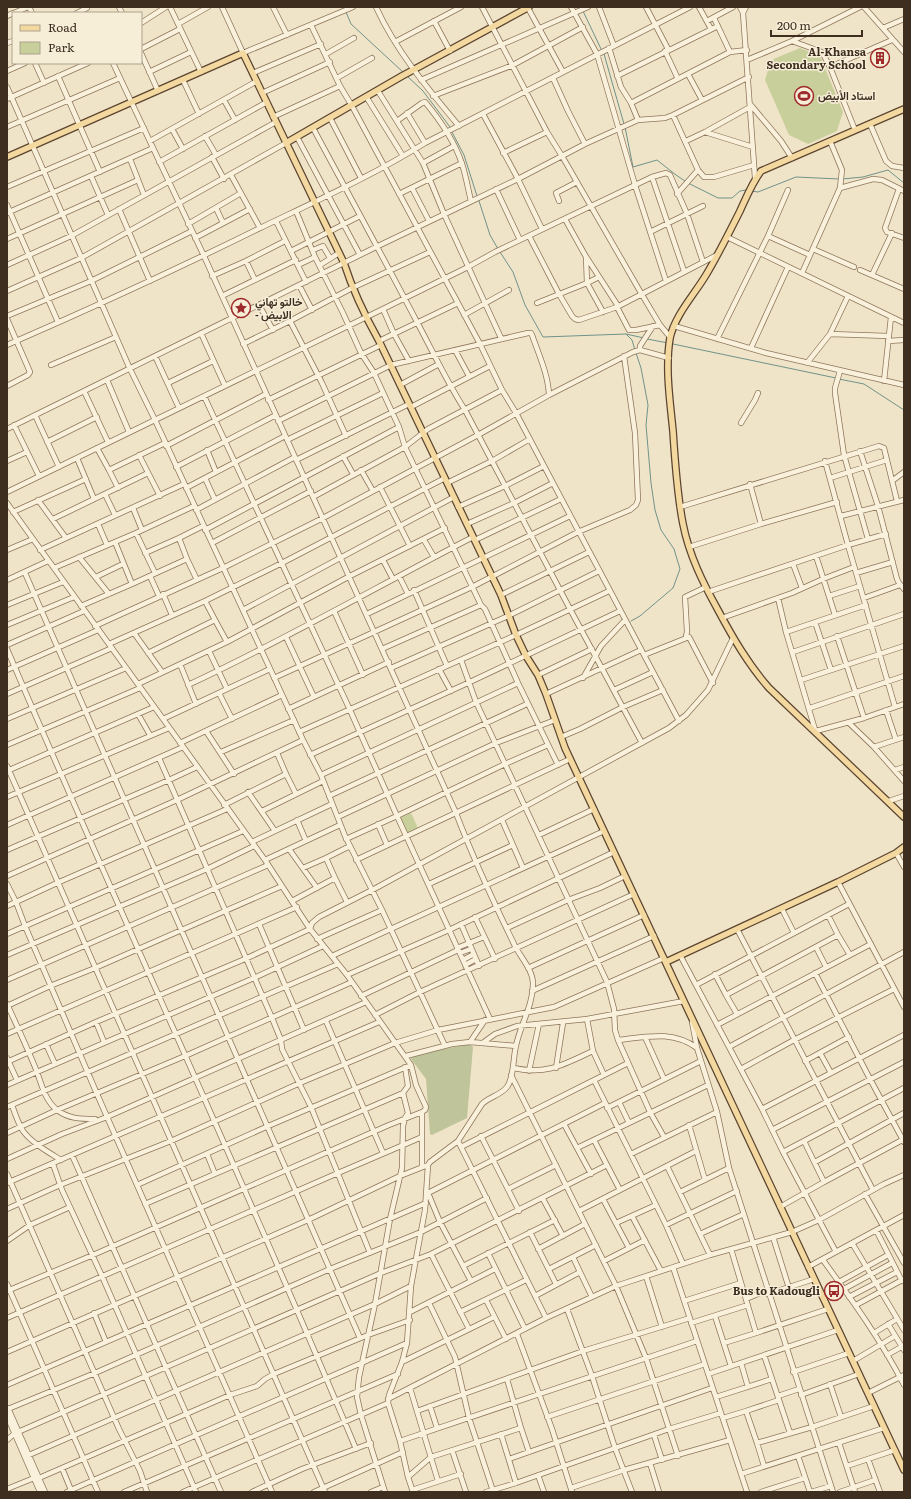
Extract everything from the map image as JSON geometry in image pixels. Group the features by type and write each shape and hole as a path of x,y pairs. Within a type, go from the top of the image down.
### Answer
{"main road":[{"path":"286,143 367,98 402,76 493,28 528,7"},
{"path":"7,157 244,53 274,119 344,263 352,288 391,365 501,595 516,635 526,656 538,675 546,694 570,759 894,1450 901,1457 904,1470"},
{"path":"904,109 761,171 754,181 706,276 674,326 670,338 669,358 670,400 680,507 689,547 707,590 733,638 755,672 769,688 889,801 904,817"},
{"path":"665,960 680,955 782,909 896,853 904,846"}],"street":[{"path":"16,12 28,7"},
{"path":"142,22 166,7"},
{"path":"170,7 201,72"},
{"path":"178,24 208,7"},
{"path":"222,7 244,53 353,7"},
{"path":"273,7 287,35"},
{"path":"376,7 395,42 414,70 458,127"},
{"path":"395,42 461,7"},
{"path":"482,7 547,132 660,325 670,338"},
{"path":"528,7 563,72"},
{"path":"571,7 577,11 583,27 597,54 635,185 666,280"},
{"path":"599,7 616,76 624,93 631,103 638,120"},
{"path":"646,7 656,25 678,79"},
{"path":"7,345 204,256 276,221 384,167 426,143 690,7"},
{"path":"699,7 711,29"},
{"path":"707,21 733,7"},
{"path":"740,7 743,13 747,50 754,181"},
{"path":"743,13 746,7"},
{"path":"747,60 792,41 860,7"},
{"path":"864,7 904,52"},
{"path":"421,80 577,11 587,8"},
{"path":"714,18 730,52"},
{"path":"883,28 904,19"},
{"path":"434,21 450,51"},
{"path":"311,25 330,62 340,86 480,344 502,390 530,439 679,721"},
{"path":"616,76 666,50 718,26"},
{"path":"433,96 512,65 583,27"},
{"path":"142,49 180,30"},
{"path":"326,54 354,38"},
{"path":"830,67 892,40"},
{"path":"792,41 822,52 830,67 855,130"},
{"path":"253,73 321,44"},
{"path":"631,103 730,52 747,50"},
{"path":"149,72 191,52"},
{"path":"142,55 158,91"},
{"path":"337,78 372,58"},
{"path":"262,93 330,62"},
{"path":"7,71 23,64"},
{"path":"35,64 44,83"},
{"path":"72,64 74,69"},
{"path":"9,98 86,64"},
{"path":"7,1352 308,1220 400,1176 428,1165 458,1140 482,1104 507,1087 513,1068 516,1046 527,1012 533,980 486,884 438,771 375,631 268,400 204,256 114,64"},
{"path":"688,74 702,100"},
{"path":"58,76 100,172"},
{"path":"7,429 429,221 518,179 585,144 638,120 665,118 673,115 749,77"},
{"path":"7,127 120,78"},
{"path":"553,78 585,144"},
{"path":"183,80 199,114"},
{"path":"150,141 257,81"},
{"path":"7,265 72,236 144,194 214,156 274,119 340,86"},
{"path":"7,87 9,98 22,120 130,369 288,709 321,775 346,839 382,910 445,1046"},
{"path":"378,91 423,163 444,214 501,338"},
{"path":"367,98 403,156"},
{"path":"224,100 235,120"},
{"path":"159,162 267,102"},
{"path":"397,121 422,102 425,102 447,133 454,146 462,163 472,201"},
{"path":"686,142 750,105"},
{"path":"750,105 781,141 792,158"},
{"path":"407,113 426,143"},
{"path":"483,114 518,179 542,229"},
{"path":"673,115 698,170 704,177 714,177 754,165"},
{"path":"330,118 361,178"},
{"path":"870,124 886,161 892,166 904,168"},
{"path":"7,187 144,128"},
{"path":"313,128 417,322 450,387 465,410 642,742"},
{"path":"172,129 183,149"},
{"path":"503,153 547,132"},
{"path":"705,132 753,147"},
{"path":"205,136 224,179"},
{"path":"297,137 360,255"},
{"path":"802,273 840,188 842,170 830,141"},
{"path":"7,291 81,258 286,143"},
{"path":"423,163 454,146"},
{"path":"9,213 153,148"},
{"path":"130,158 144,194"},
{"path":"399,194 462,163"},
{"path":"677,194 698,170"},
{"path":"7,492 445,279 494,252 652,177 668,173 687,214 703,262"},
{"path":"231,175 260,228"},
{"path":"92,176 108,215"},
{"path":"652,177 684,272"},
{"path":"840,188 873,179 882,180 902,190 885,228 887,232 904,238"},
{"path":"7,239 138,180"},
{"path":"559,201 556,193 577,182"},
{"path":"412,188 429,221"},
{"path":"496,189 520,240"},
{"path":"718,339 768,236 788,190"},
{"path":"188,224 241,193"},
{"path":"7,205 9,213 58,322"},
{"path":"650,232 703,206"},
{"path":"216,208 223,223"},
{"path":"118,209 150,280"},
{"path":"195,238 250,209"},
{"path":"296,211 315,257 320,264 361,353 374,373 399,427 405,447 481,605 485,609 492,623 498,642 558,765"},
{"path":"291,251 360,216"},
{"path":"566,219 585,255 617,306 629,330 660,325"},
{"path":"276,221 306,282"},
{"path":"7,386 28,375 30,372 7,318 91,281 192,231"},
{"path":"872,275 892,234"},
{"path":"529,236 559,294 575,319 579,320 617,306 717,255"},
{"path":"768,236 810,255"},
{"path":"727,237 904,323"},
{"path":"212,276 285,241"},
{"path":"313,250 323,246 330,258"},
{"path":"813,249 854,267"},
{"path":"243,344 290,322 352,288 430,252"},
{"path":"320,264 339,254"},
{"path":"585,255 588,283 603,312"},
{"path":"298,265 315,257"},
{"path":"222,296 296,260"},
{"path":"246,261 255,280"},
{"path":"751,348 788,266"},
{"path":"860,270 904,289"},
{"path":"537,303 588,283 599,277"},
{"path":"299,285 312,310"},
{"path":"464,315 509,290"},
{"path":"807,363 830,334 848,296"},
{"path":"268,400 318,376 417,322 458,303"},
{"path":"259,305 273,330"},
{"path":"383,309 394,334 409,361"},
{"path":"884,381 891,317"},
{"path":"290,322 304,347 346,436"},
{"path":"7,670 57,648 161,595 223,568 323,518 549,395 636,351 653,326"},
{"path":"674,326 840,373 904,385"},
{"path":"201,333 225,386"},
{"path":"278,421 391,365 501,338 531,333 546,375 549,395"},
{"path":"830,334 904,340"},
{"path":"51,365 116,337"},
{"path":"455,350 469,376"},
{"path":"636,351 669,358"},
{"path":"155,356 179,408"},
{"path":"274,678 472,586 578,532 630,510 636,505 638,500 635,433 624,356"},
{"path":"168,383 213,361"},
{"path":"400,385 439,364"},
{"path":"54,568 215,500 296,459 450,387 490,366"},
{"path":"840,373 835,393 844,455 868,539"},
{"path":"107,380 129,432"},
{"path":"313,497 405,447 423,432 502,390"},
{"path":"84,391 108,442"},
{"path":"40,550 116,515 205,478 235,461 337,415 382,392"},
{"path":"741,423 755,400 758,392"},
{"path":"109,470 216,420 266,394"},
{"path":"204,396 350,710 396,816 420,864 468,971 488,1020"},
{"path":"35,415 59,466"},
{"path":"176,467 225,440 276,415"},
{"path":"47,442 97,417"},
{"path":"14,425 39,476"},
{"path":"145,553 255,504 399,427"},
{"path":"7,694 66,668 134,633 232,588 425,489 492,460 530,439"},
{"path":"680,507 844,455 881,446 884,448 897,501"},
{"path":"97,448 118,488"},
{"path":"206,450 216,472"},
{"path":"860,451 878,506 893,562 902,587 864,598"},
{"path":"7,461 27,452"},
{"path":"139,455 160,496"},
{"path":"344,456 353,474"},
{"path":"77,458 94,500"},
{"path":"830,478 887,460"},
{"path":"825,461 895,707"},
{"path":"458,506 505,486 544,466"},
{"path":"361,470 373,491"},
{"path":"892,481 904,472"},
{"path":"53,520 148,473"},
{"path":"205,478 215,500"},
{"path":"13,512 86,479"},
{"path":"467,524 553,483"},
{"path":"750,484 761,524"},
{"path":"380,487 410,546"},
{"path":"212,543 311,491"},
{"path":"104,494 116,515"},
{"path":"243,610 454,497"},
{"path":"188,685 261,650 454,547 522,518 561,499"},
{"path":"38,500 66,538"},
{"path":"841,516 904,500"},
{"path":"689,547 837,502"},
{"path":"7,503 265,860 317,939 347,975 379,1022 406,1056 411,1065 416,1085 426,1107 422,1112 405,1118 156,1228 8,1290"},
{"path":"133,508 142,530"},
{"path":"366,614 570,516"},
{"path":"98,524 107,545"},
{"path":"7,746 85,712 139,686 162,672 227,642 350,576 424,540 445,528"},
{"path":"136,533 145,553 152,575 172,615"},
{"path":"686,637 685,597 886,534"},
{"path":"179,538 197,580"},
{"path":"7,550 33,539"},
{"path":"424,540 434,557"},
{"path":"115,542 132,584"},
{"path":"501,595 589,552"},
{"path":"816,556 835,615"},
{"path":"79,557 109,594"},
{"path":"7,645 49,627 109,594 187,559"},
{"path":"383,560 393,579"},
{"path":"7,580 48,561"},
{"path":"856,573 893,562"},
{"path":"96,577 123,564"},
{"path":"793,564 802,588"},
{"path":"722,618 778,598 854,567"},
{"path":"391,668 508,616 599,571"},
{"path":"24,572 75,690 105,754 180,931 202,977 266,1127 360,1338"},
{"path":"399,576 408,594"},
{"path":"7,605 63,582"},
{"path":"829,596 860,586"},
{"path":"414,590 447,666"},
{"path":"299,732 461,660 610,591"},
{"path":"7,625 74,597"},
{"path":"778,598 786,632 816,732 849,723 904,704"},
{"path":"205,601 227,642"},
{"path":"382,649 481,605"},
{"path":"786,632 866,605"},
{"path":"334,611 363,674"},
{"path":"310,755 451,691 620,611"},
{"path":"793,652 904,614"},
{"path":"148,653 215,620"},
{"path":"583,678 595,654 606,639 626,620"},
{"path":"815,622 831,670"},
{"path":"134,633 162,672"},
{"path":"837,636 864,718"},
{"path":"286,637 314,697"},
{"path":"546,694 603,668 686,637"},
{"path":"686,637 689,637 713,683"},
{"path":"17,1080 7,1060 245,959 310,929 312,923 319,917 502,820 679,721 704,696 713,683 719,665 733,638"},
{"path":"801,680 880,653 904,647"},
{"path":"7,649 137,949 234,1165 356,1449"},
{"path":"538,675 592,649"},
{"path":"209,651 227,689"},
{"path":"461,660 476,702 607,982 615,1014 615,1030 618,1040 650,1112 664,1137"},
{"path":"288,709 389,662"},
{"path":"180,664 196,704"},
{"path":"7,719 126,668"},
{"path":"163,719 270,669"},
{"path":"439,669 451,691"},
{"path":"614,690 653,672"},
{"path":"810,708 904,676"},
{"path":"321,775 476,702 518,684"},
{"path":"561,737 623,707 663,690"},
{"path":"219,693 232,719"},
{"path":"7,825 159,758 206,731 282,695"},
{"path":"329,796 527,704"},
{"path":"154,707 8,769 116,1014 132,1054 236,1286 324,1490"},
{"path":"886,710 896,740"},
{"path":"138,714 150,735"},
{"path":"220,752 294,720"},
{"path":"338,817 496,744 555,720"},
{"path":"849,723 874,747 904,782"},
{"path":"7,797 169,728"},
{"path":"206,731 234,774"},
{"path":"874,747 904,738"},
{"path":"7,876 234,774 303,740"},
{"path":"346,839 548,745"},
{"path":"277,753 296,794"},
{"path":"159,758 207,868 215,890 272,1018 281,1040 282,1049 290,1061 311,1107 362,1230 370,1253"},
{"path":"356,860 570,759"},
{"path":"7,850 197,767"},
{"path":"895,770 904,767"},
{"path":"224,804 286,774"},
{"path":"262,811 323,781"},
{"path":"248,792 275,831"},
{"path":"889,801 904,796"},
{"path":"7,955 207,868 275,831 332,804"},
{"path":"7,906 227,809"},
{"path":"539,835 594,810"},
{"path":"297,820 306,841"},
{"path":"502,820 523,868"},
{"path":"378,824 387,845"},
{"path":"265,860 340,825"},
{"path":"7,934 243,830"},
{"path":"332,956 604,831"},
{"path":"429,884 513,845"},
{"path":"303,868 350,846"},
{"path":"289,849 317,888"},
{"path":"347,975 449,930 614,852"},
{"path":"896,853 904,867"},
{"path":"326,858 347,902"},
{"path":"7,980 128,926 215,890 268,865"},
{"path":"507,928 625,876"},
{"path":"292,901 335,878"},
{"path":"838,882 904,1007"},
{"path":"7,884 115,1136 191,1305 272,1492"},
{"path":"98,1120 74,1118 64,1115 50,1102 43,1091 37,1072 7,1005 282,886"},
{"path":"375,1015 420,992 495,959 634,894"},
{"path":"696,985 849,904"},
{"path":"7,1034 297,907"},
{"path":"782,909 794,933"},
{"path":"317,939 382,910"},
{"path":"528,968 644,915"},
{"path":"828,915 850,955"},
{"path":"475,917 495,959"},
{"path":"259,924 304,1030"},
{"path":"461,924 479,966"},
{"path":"737,929 749,956 873,1190"},
{"path":"726,994 838,935"},
{"path":"361,996 484,936"},
{"path":"532,991 654,936"},
{"path":"717,1025 871,944"},
{"path":"7,1085 254,978 323,946"},
{"path":"816,947 826,967"},
{"path":"458,950 471,949"},
{"path":"729,1047 904,952"},
{"path":"463,960 474,954"},
{"path":"680,955 762,1108 783,1152 836,1252"},
{"path":"465,965 476,960"},
{"path":"7,1209 60,1185 171,1141 395,1043 438,1030 554,1007 607,982 665,960"},
{"path":"7,1107 338,964"},
{"path":"780,1207 858,1163 904,1140 870,1079 815,973"},
{"path":"715,974 737,1014"},
{"path":"7,1133 352,982"},
{"path":"741,1069 894,989"},
{"path":"484,1042 495,1034 508,1028 522,1025 587,1020 684,1001"},
{"path":"7,1159 38,1144 107,1117 366,1002"},
{"path":"691,1016 697,1048 717,1112 729,1168 778,1326 833,1492"},
{"path":"470,1042 488,1020"},
{"path":"587,1020 593,1051 604,1075"},
{"path":"326,1021 383,1154"},
{"path":"96,1022 104,1042"},
{"path":"9,1182 379,1022"},
{"path":"556,1068 562,1023"},
{"path":"529,1071 539,1024"},
{"path":"762,1108 904,1035"},
{"path":"618,1040 645,1037 676,1037 689,1042 697,1048"},
{"path":"645,1037 664,1079"},
{"path":"805,1061 849,1038"},
{"path":"406,1056 445,1046 470,1042 484,1042 516,1046"},
{"path":"46,1044 55,1064"},
{"path":"513,1068 529,1071 556,1068 593,1051"},
{"path":"820,1053 830,1073"},
{"path":"427,1193 564,1124 606,1105 619,1102 640,1090 701,1061"},
{"path":"772,1130 904,1062"},
{"path":"461,1147 628,1064"},
{"path":"137,1185 311,1107 411,1065"},
{"path":"371,1492 384,1489 361,1415 357,1397 390,1219 402,1168 403,1131 405,1118 408,1113 404,1094 408,1086 405,1067"},
{"path":"511,1075 616,1286 646,1358 678,1456"},
{"path":"594,1080 666,1225 683,1264"},
{"path":"577,1148 708,1085"},
{"path":"783,1152 904,1088"},
{"path":"145,1204 364,1109 404,1094"},
{"path":"619,1102 629,1123"},
{"path":"12,1105 26,1135 60,1160"},
{"path":"422,1112 422,1167"},
{"path":"631,1154 717,1112"},
{"path":"815,1162 904,1112"},
{"path":"564,1124 591,1174"},
{"path":"689,1125 705,1180"},
{"path":"481,1136 519,1211"},
{"path":"7,1318 338,1173 422,1138"},
{"path":"458,1140 546,1318"},
{"path":"594,1140 620,1190"},
{"path":"804,1141 824,1182"},
{"path":"579,1211 696,1150"},
{"path":"207,1154 215,1174"},
{"path":"72,1155 221,1492"},
{"path":"53,1164 60,1185 93,1255 195,1490"},
{"path":"428,1165 426,1203 411,1286 410,1320 407,1343 388,1401 413,1491 461,1474"},
{"path":"508,1189 556,1165"},
{"path":"7,1440 17,1433 146,1376 254,1330 381,1273 431,1254 544,1199 607,1166"},
{"path":"667,1166 710,1255"},
{"path":"680,1192 729,1168"},
{"path":"7,1174 9,1182 30,1225 124,1440 136,1463 147,1492"},
{"path":"182,1492 195,1490 215,1478 361,1415 457,1363 506,1340 546,1318 616,1286 710,1255 792,1232 819,1220 873,1190 904,1176"},
{"path":"666,1225 737,1191"},
{"path":"427,1193 440,1222 471,1281"},
{"path":"865,1194 904,1263"},
{"path":"45,1492 37,1478 17,1433 8,1408 95,1373 330,1269 421,1232 487,1198"},
{"path":"544,1199 563,1236"},
{"path":"603,1199 629,1248"},
{"path":"7,1385 86,1352 426,1203"},
{"path":"616,1223 656,1205"},
{"path":"7,1241 30,1225 70,1207"},
{"path":"700,1234 744,1214"},
{"path":"808,1267 904,1215"},
{"path":"632,1216 661,1271"},
{"path":"463,1266 555,1220"},
{"path":"538,1249 585,1224"},
{"path":"856,1306 903,1280 892,1263 876,1230"},
{"path":"530,1232 556,1284"},
{"path":"773,1237 789,1288"},
{"path":"604,1261 645,1240"},
{"path":"852,1243 904,1330"},
{"path":"549,1269 596,1245"},
{"path":"732,1249 756,1333"},
{"path":"488,1253 505,1291 525,1329"},
{"path":"431,1254 468,1329"},
{"path":"839,1282 888,1255"},
{"path":"573,1257 592,1297"},
{"path":"823,1260 850,1297 902,1376 904,1385"},
{"path":"844,1289 892,1263"},
{"path":"673,1267 747,1492"},
{"path":"410,1312 495,1269"},
{"path":"535,1296 580,1272"},
{"path":"850,1297 897,1272"},
{"path":"646,1276 662,1327"},
{"path":"746,1299 768,1292 789,1288 814,1279"},
{"path":"460,1312 526,1280"},
{"path":"684,1301 741,1283"},
{"path":"7,1284 8,1290 98,1492"},
{"path":"29,1455 375,1304 411,1286"},
{"path":"486,1300 506,1340"},
{"path":"429,1303 448,1340 457,1363 469,1418 493,1491"},
{"path":"417,1411 583,1351 662,1327 715,1316 748,1305"},
{"path":"567,1309 592,1376 615,1448 632,1492"},
{"path":"724,1343 828,1309"},
{"path":"94,1313 106,1342"},
{"path":"715,1316 731,1366"},
{"path":"402,1362 494,1317"},
{"path":"874,1333 897,1319"},
{"path":"7,1489 62,1468 82,1458 230,1395 257,1386 274,1374 360,1338 410,1320"},
{"path":"887,1354 903,1347 888,1324"},
{"path":"708,1374 838,1330"},
{"path":"517,1334 564,1465 571,1490 624,1470 678,1456 730,1440"},
{"path":"853,1361 895,1336"},
{"path":"400,1441 697,1341"},
{"path":"62,1468 69,1491 78,1490 93,1481 407,1343"},
{"path":"794,1372 849,1353"},
{"path":"764,1355 790,1433"},
{"path":"741,1363 748,1387"},
{"path":"547,1417 600,1400 653,1380 705,1364"},
{"path":"124,1492 398,1374"},
{"path":"801,1395 859,1374"},
{"path":"868,1393 902,1376"},
{"path":"507,1379 529,1452"},
{"path":"716,1397 772,1379"},
{"path":"830,1384 841,1417"},
{"path":"410,1388 438,1481"},
{"path":"509,1459 712,1388"},
{"path":"486,1492 493,1491 670,1429 746,1411 799,1389"},
{"path":"430,1406 437,1428"},
{"path":"757,1443 812,1427 874,1406"},
{"path":"746,1411 764,1466"},
{"path":"7,1416 29,1455 40,1492"},
{"path":"408,1477 431,1457 521,1428"},
{"path":"741,1474 884,1428"},
{"path":"501,1434 516,1483"},
{"path":"654,1435 662,1460"},
{"path":"252,1492 290,1474 370,1443"},
{"path":"839,1443 855,1490"},
{"path":"452,1450 466,1492"},
{"path":"847,1466 894,1450"},
{"path":"314,1492 324,1490 403,1452"},
{"path":"798,1456 810,1492 831,1486"},
{"path":"868,1459 880,1492"},
{"path":"650,1463 659,1492"},
{"path":"538,1475 544,1492"},
{"path":"761,1492 805,1478"},
{"path":"840,1492 855,1490 876,1480"}],"green space":[{"path":"800,48 820,56 843,112 837,131 808,144 789,135 765,80 771,60"},
{"path":"411,813 418,828 407,833 400,818"},
{"path":"470,1044 473,1047 467,1118 432,1135 430,1134 426,1079 411,1059 413,1055"}],"waterway":[{"path":"583,11 602,51"},
{"path":"346,12 351,24 404,73"},
{"path":"604,54 624,124"},
{"path":"407,76 423,91 450,127"},
{"path":"625,127 633,167 657,160 685,181"},
{"path":"452,132 464,155 477,196"},
{"path":"842,179 863,177 888,170 904,183"},
{"path":"751,191 758,192 796,177 839,179"},
{"path":"688,183 718,198 732,198 740,191 746,190"},
{"path":"479,201 490,235 498,249"},
{"path":"500,252 513,272 525,305 543,337 626,334 644,338"},
{"path":"626,334 632,340 635,350"},
{"path":"647,339 668,343"},
{"path":"673,344 836,378"},
{"path":"631,621 640,616 673,588 680,569 674,549 661,530 655,510 646,425 648,405 641,368 636,353"},
{"path":"839,379 864,384 904,410"}],"place":[{"name":"Al-Khansa Secondary School","path":"880,58"},
{"name":"استاد الأبيض","path":"804,96"},
{"name":"خالتو تهاني - الابيض","path":"241,308"},
{"name":"Bus to Kadougli","path":"834,1291"}]}
